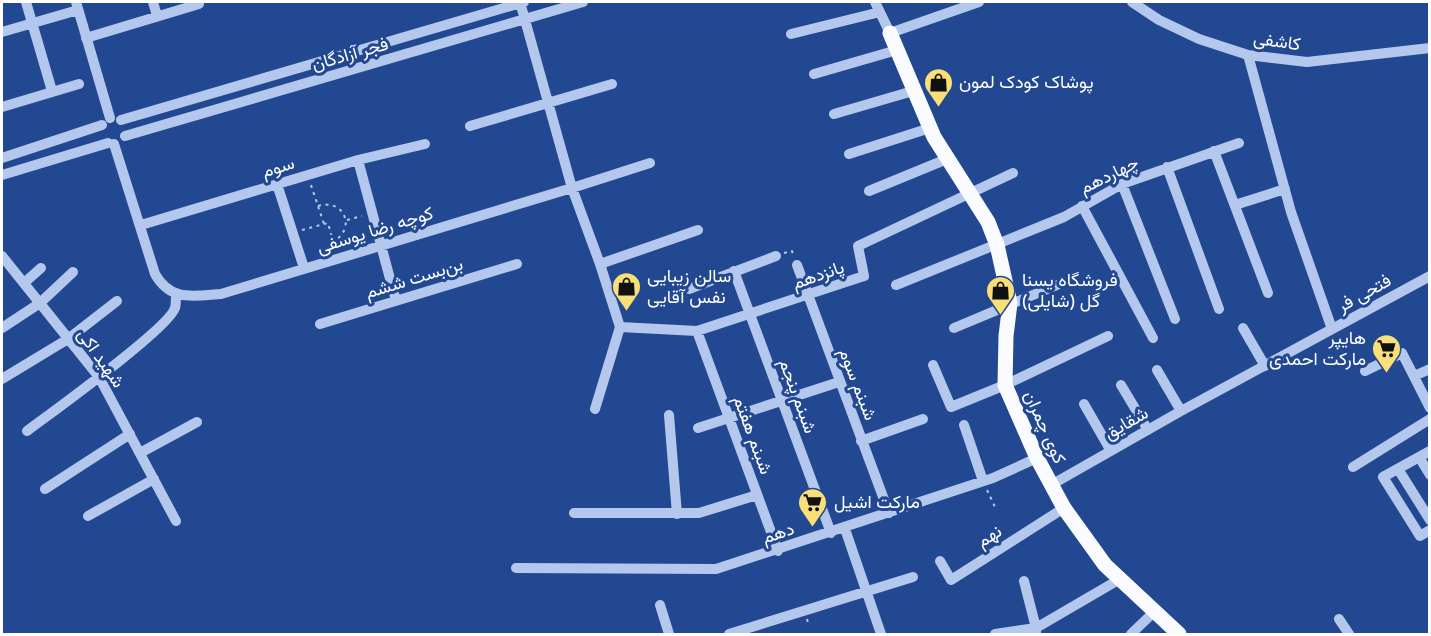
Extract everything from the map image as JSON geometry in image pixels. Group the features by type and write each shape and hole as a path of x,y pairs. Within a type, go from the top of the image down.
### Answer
{"main road":[{"name":"کوی چمران","path":"890,33 930,128 969,195 988,222 997,244 1010,303 1006,336 1005,386 1036,458 1064,508 1105,565 1179,634"}],"street":[{"path":"26,2 52,91"},
{"path":"153,2 157,16"},
{"path":"522,2 572,188 620,327 595,409"},
{"name":"فجر آزادگان","path":"2,158 111,121 522,2"},
{"name":"فجر آزادگان","path":"111,143 125,136 583,2"},
{"path":"890,33 979,2"},
{"name":"کاشفی","path":"1132,2 1159,20 1199,39 1248,55 1306,62 1430,48"},
{"path":"2,32 32,23 78,4 111,121"},
{"path":"86,38 199,4"},
{"path":"791,34 877,7"},
{"name":"کوی چمران","path":"877,7 890,33"},
{"path":"814,74 897,50"},
{"path":"1248,55 1285,189 1332,329"},
{"path":"2,107 79,84"},
{"path":"470,126 612,84"},
{"path":"834,114 914,91"},
{"path":"111,121 125,125 125,136"},
{"path":"27,431 99,377 175,310 176,294 162,286 155,274 141,225 111,143 101,135 111,121"},
{"path":"849,154 930,128"},
{"path":"2,175 111,143"},
{"name":"چهاردهم","path":"896,285 1064,217 1122,184 1239,143"},
{"name":"سوم","path":"141,225 358,160 425,144"},
{"path":"1214,151 1268,293"},
{"path":"869,191 947,159"},
{"path":"358,160 396,301"},
{"name":"کوچه رضا یوسفی","path":"176,294 221,294 650,163"},
{"path":"1167,167 1219,309"},
{"name":"پانزدهم","path":"620,327 697,331 864,276 858,246 1012,173"},
{"path":"278,184 304,268"},
{"path":"1122,184 1175,319"},
{"path":"1235,205 1285,189"},
{"path":"1082,206 1153,338"},
{"path":"600,264 698,230"},
{"path":"689,289 776,256"},
{"name":"شهید اکی","path":"3,262 24,283 99,377 176,520"},
{"name":"بن‌بست ششم","path":"320,324 517,264"},
{"name":"شبنم سوم","path":"797,265 889,513"},
{"path":"24,283 41,268"},
{"name":"شبنم پنجم","path":"734,271 831,533"},
{"path":"2,328 40,303 73,272"},
{"name":"فتحی فر","path":"1219,391 1430,276"},
{"path":"954,328 1057,285"},
{"path":"2,379 68,339 117,301"},
{"path":"1243,328 1265,366"},
{"name":"شبنم هفتم","path":"697,331 778,551"},
{"path":"933,365 951,407 1005,386 1108,336"},
{"path":"1365,371 1402,353 1428,402"},
{"path":"1414,376 1430,369"},
{"path":"1157,370 1181,411"},
{"path":"698,428 839,382"},
{"path":"1121,385 1148,430"},
{"name":"شقایق","path":"1051,485 1219,391"},
{"path":"1084,404 1111,451"},
{"path":"669,415 677,514"},
{"path":"861,441 923,419"},
{"path":"1353,467 1430,419"},
{"path":"140,453 197,422"},
{"path":"964,425 983,482"},
{"path":"45,489 129,434"},
{"path":"1430,451 1383,477 1420,536 1430,530"},
{"path":"1419,457 1430,475"},
{"name":"دهم","path":"516,568 716,569 778,551 983,482 1036,458"},
{"path":"1398,469 1430,520"},
{"path":"88,516 154,479"},
{"path":"574,513 699,513 757,495"},
{"name":"نهم","path":"940,561 951,580 1064,508"},
{"path":"845,529 881,634"},
{"path":"729,634 913,577"},
{"path":"995,634 1036,631 1120,579"},
{"path":"1024,581 1036,631"},
{"path":"660,605 669,634"},
{"path":"1131,634 1155,611"},
{"path":"1340,619 1349,634"}],"path":[{"path":"301,188 321,182"},
{"path":"311,185 324,224"},
{"path":"318,206 327,203 336,205 343,211 347,220 341,237 333,242"},
{"path":"347,220 363,215 365,223"},
{"path":"299,220 304,238"},
{"path":"302,230 328,223 335,249 326,251"},
{"path":"776,256 792,251 797,265"},
{"path":"983,482 996,509"}],"place":[{"name":"پوشاک کودک لمون","path":"938,108"},
{"name":"سالن زیبایی نفس آقایی","path":"626,312"},
{"name":"فروشگاه یسنا گل (شایلی)","path":"1001,316"},
{"name":"هایپر مارکت احمدی","path":"1387,374"},
{"name":"مارکت اشیل","path":"813,528"}]}
